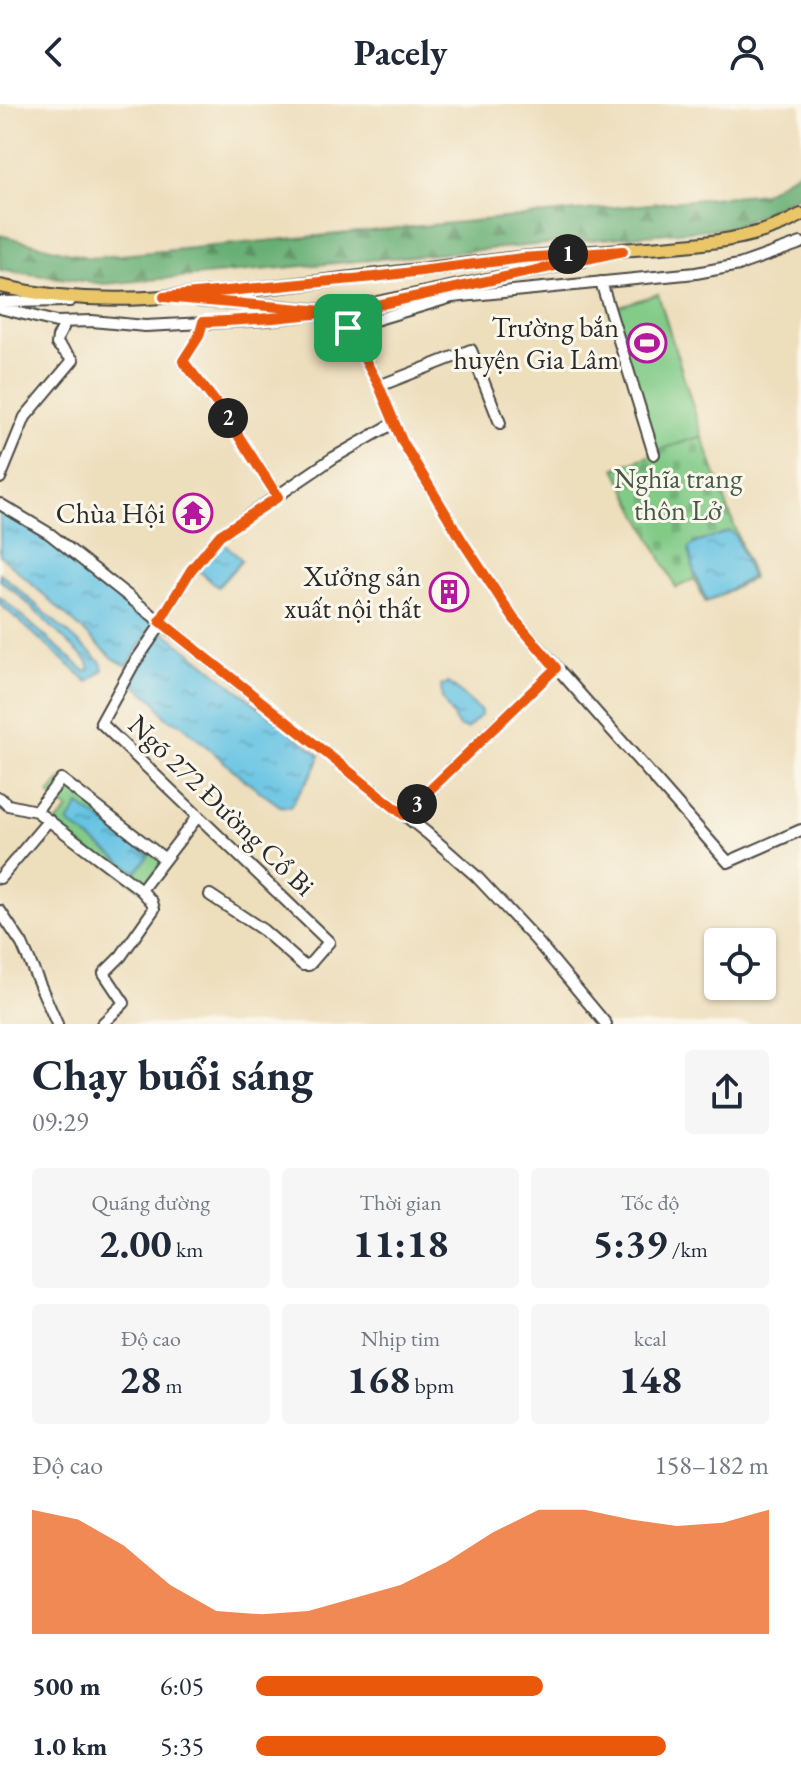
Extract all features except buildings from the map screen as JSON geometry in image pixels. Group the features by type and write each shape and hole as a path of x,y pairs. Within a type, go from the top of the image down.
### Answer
{"main road":[{"path":"0,286 80,300 120,301 360,278 522,258 717,242 758,233 801,215"},
{"path":"164,297 335,312 623,251"}],"street":[{"path":"348,328 452,297 696,273 739,265 801,243"},
{"path":"601,282 654,454"},
{"path":"0,302 80,300"},
{"path":"0,308 56,322 92,321 145,326 335,312 348,328 379,386 394,423 514,619 728,862 801,830"},
{"path":"0,478 25,417 73,360 57,344 66,322"},
{"path":"203,322 199,336 183,361 221,409 278,497"},
{"path":"379,386 471,350 500,423"},
{"path":"161,622 191,570 220,535 333,458 394,423"},
{"path":"0,504 50,534 404,815 476,876 536,940 606,1024"},
{"name":"Ngõ 272 Đường Cổ Bi","path":"161,622 101,723 329,942 308,966 303,965 263,930 210,895"},
{"path":"404,815 559,672"},
{"path":"36,811 61,779 165,859"},
{"path":"0,798 8,805 36,811 141,890 152,902 154,909 121,956 104,973 124,1003 102,1024"},
{"path":"141,890 198,816"},
{"path":"0,878 49,820"},
{"path":"0,911 22,944 57,1024"}],"green space":[{"path":"801,169 801,194 734,227 105,284 0,270 0,235 90,258 764,193"},
{"name":"Trường bắn huyện Gia Lâm","path":"658,294 702,436 656,451 610,309"},
{"name":"Nghĩa trang thôn Lở","path":"702,436 753,578 706,603 694,579 676,588 615,468 652,455 651,452"},
{"path":"61,779 165,859 141,890 55,825 68,809 49,794"}],"water":[{"path":"0,511 64,551 139,608 154,625 127,666 114,659 0,555"},
{"path":"730,531 736,536 751,577 707,602 694,572 689,549 693,544"},
{"path":"221,541 242,560 218,587 197,569"},
{"path":"0,573 101,662 103,670 88,682 0,604 0,597 85,671 90,669 88,662 0,580"},
{"path":"166,633 320,755 316,767 290,807 280,806 246,781 181,724 166,718 155,701 129,681 161,634"},
{"path":"449,683 481,711 481,715 467,729 459,727 442,699 441,685"},
{"path":"79,805 149,855 136,872 68,823"}],"place":[{"name":"Trường bắn huyện Gia Lâm","path":"647,343"},
{"name":"Chùa Hội","path":"193,513"},
{"name":"Xưởng sản xuất nội thất","path":"449,592"}],"route":[{"path":"348,328 335,312 164,297 374,277 522,258 623,251 373,306 335,312 309,316 203,322 199,336 183,361 221,409 278,497 220,535 191,570 160,621 404,815 556,668 514,619 463,542 402,441 379,386 348,328"}]}
